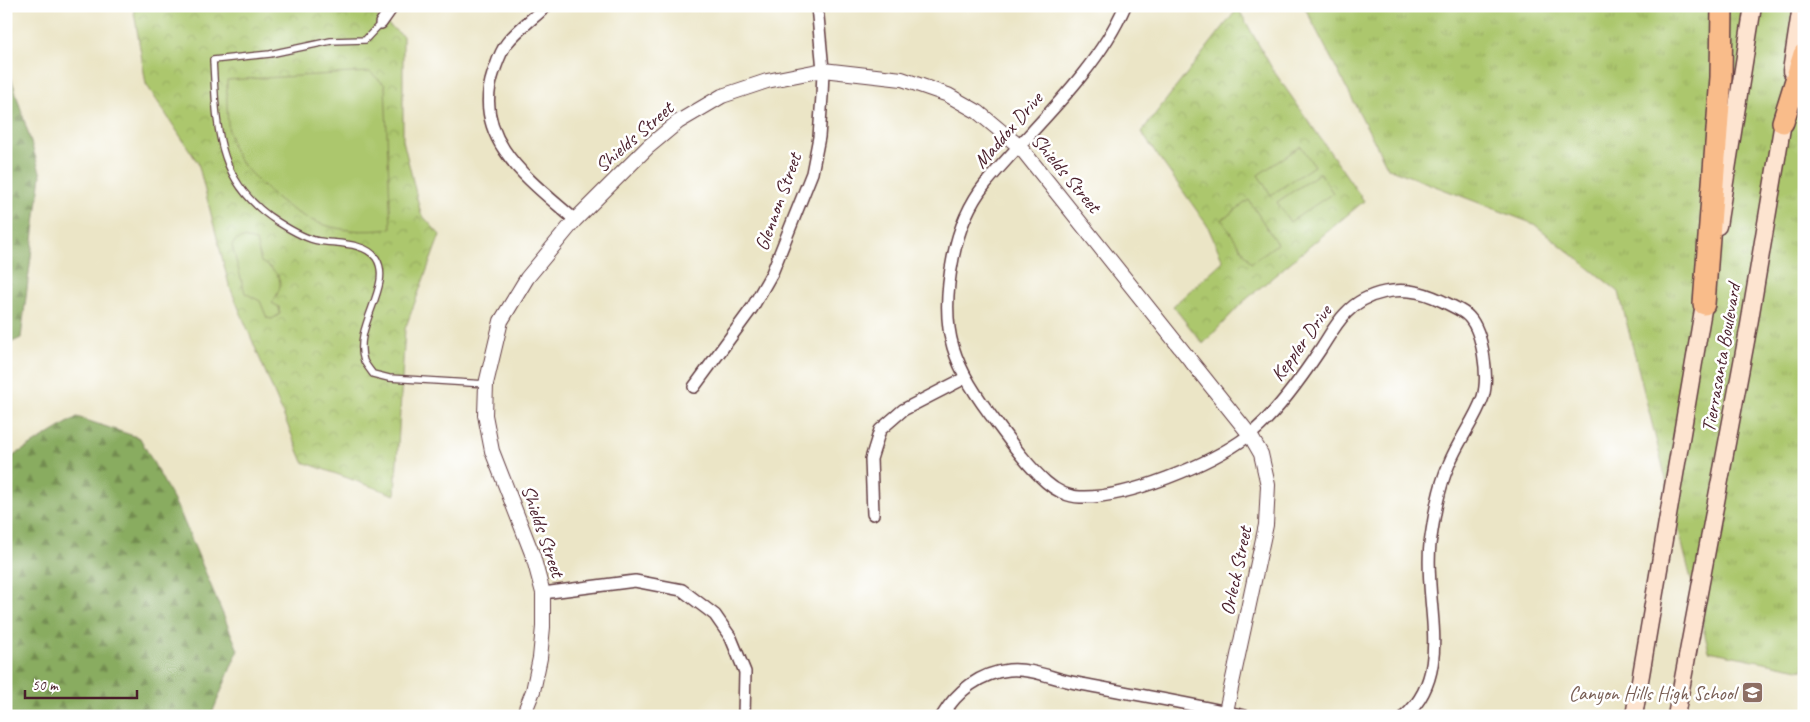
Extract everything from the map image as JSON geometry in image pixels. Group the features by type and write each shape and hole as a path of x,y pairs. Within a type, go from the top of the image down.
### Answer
{"highway":[{"path":"1704,304 1721,77 1722,6"},
{"path":"1783,122 1804,54"}],"main road":[{"name":"Tierrasanta Boulevard","path":"1634,716 1726,181 1753,6"},
{"name":"Tierrasanta Boulevard","path":"1676,716 1716,510 1783,122 1801,6"}],"street":[{"path":"381,22 393,6"},
{"path":"546,6 507,43 500,54 489,86 490,108 494,132 520,172 575,220"},
{"name":"Glennon Street","path":"694,387 752,308 776,264 812,173 819,137 823,70 817,6"},
{"name":"Maddox Drive","path":"965,378 954,354 947,325 947,288 958,234 983,186 1020,147 1105,44 1125,6"},
{"name":"Shields Street","path":"523,716 533,691 540,658 544,627 543,593 533,556 492,451 486,414 486,384 500,321 527,278 575,220 648,147 678,122 722,96 767,82 823,70 902,79 948,95 978,112 1020,147 1250,435"},
{"name":"Keppler Drive","path":"965,378 1028,466 1053,489 1077,497 1112,494 1177,474 1250,435 1297,384 1345,313 1361,301 1383,293 1408,290 1432,295 1468,315 1480,341 1483,356 1483,396 1448,464 1438,493 1429,548 1430,597 1435,649 1426,688 1414,707 1405,716"},
{"path":"873,514 871,460 880,430 903,410 965,378"},
{"name":"Orleck Street","path":"1226,714 1266,524 1268,485 1261,454 1250,435"},
{"path":"543,593 635,581 682,590 715,615 731,638 745,672 744,716"},
{"path":"942,716 972,683 996,673 1022,670 1075,683 1226,714 1245,716"}],"lane":[{"path":"381,22 365,40 331,41 270,54 213,60 216,126 220,146 237,181 261,211 288,228 314,240 363,248 376,258 381,274 376,297 366,321 364,338 364,360 372,374 389,378 486,384"}],"green space":[{"path":"133,6 363,6 403,36 403,140 421,214 440,235 405,329 395,495 303,462 229,285 198,163 146,84"},
{"path":"1304,6 1804,6 1804,670 1709,651 1619,292 1534,224 1388,168"},
{"path":"1238,8 1273,70 1364,201 1243,302 1203,344 1173,306 1223,261 1207,225 1141,132"},
{"path":"6,61 41,175 21,338 6,345"},
{"path":"370,72 385,85 391,229 371,231 335,228 319,223 289,207 274,196 247,170 232,145 227,113 227,80"},
{"path":"1301,146 1314,166 1271,195 1258,175"},
{"path":"1320,173 1333,193 1290,222 1277,202"},
{"path":"1249,200 1277,244 1251,263 1222,220"},
{"path":"243,238 256,241 261,262 273,270 279,279 279,290 272,303 279,307 280,314 272,319 267,318 260,301 245,293 232,246 235,241"},
{"path":"77,417 140,438 180,512 238,650 211,716 6,716 6,518 13,456"}],"place":[{"name":"Canyon Hills High School","path":"1752,693"}]}
